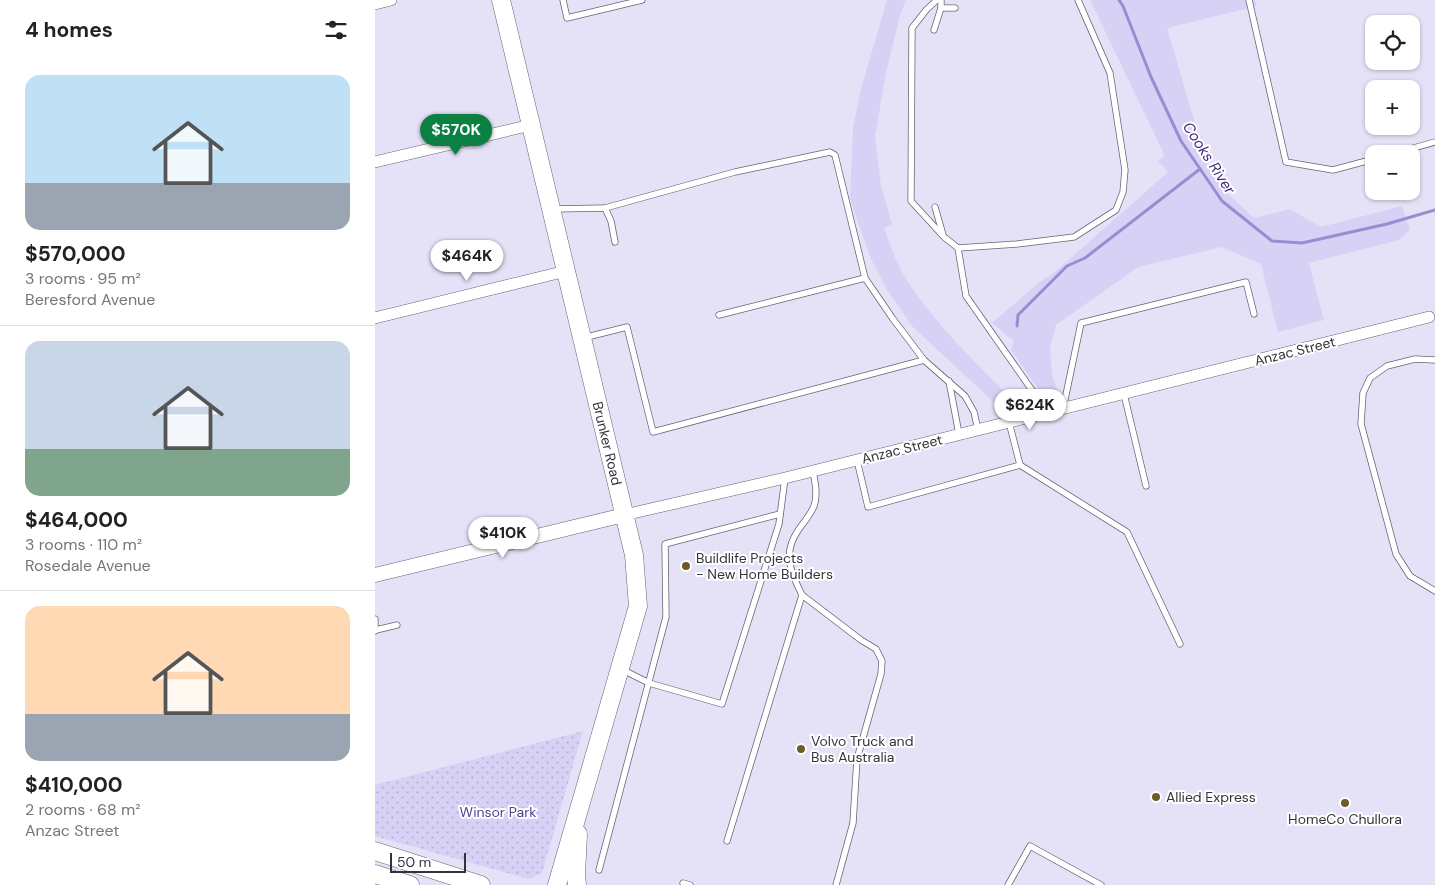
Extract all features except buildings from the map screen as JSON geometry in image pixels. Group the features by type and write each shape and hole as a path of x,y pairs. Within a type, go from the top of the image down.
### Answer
{"main road":[{"name":"Brunker Road","path":"501,0 634,555 638,606 557,885"},
{"path":"577,885 577,855 582,796"},
{"path":"375,851 481,885"},
{"path":"375,874 410,885"}],"street":[{"path":"375,4 391,0"},
{"path":"375,162 531,125"},
{"path":"375,318 565,271"},
{"name":"Anzac Street","path":"375,575 624,514 785,478 1429,317"}],"lane":[{"path":"563,0 567,18 642,0"},
{"path":"934,30 941,8 939,0 927,8 912,28 911,201 944,237 958,248 1017,244 1074,237 1116,210 1123,192 1125,170 1110,73 1080,3 1072,6"},
{"path":"1249,0 1286,162 1333,170 1365,161"},
{"path":"941,8 955,8"},
{"path":"1420,146 1435,142"},
{"path":"551,209 605,208 735,172 830,152 835,154 865,278 924,360 965,396 974,412 978,430"},
{"path":"935,207 944,237"},
{"path":"605,208 611,221 615,242"},
{"path":"958,248 966,296 1048,413"},
{"path":"719,314 865,278"},
{"path":"1063,409 1081,323 1246,282 1255,314"},
{"path":"582,338 627,327 653,432 924,360"},
{"path":"1435,360 1415,359 1387,366 1370,378 1363,393 1361,424 1396,554 1410,576 1435,591"},
{"path":"949,382 959,434"},
{"path":"1124,394 1146,486"},
{"path":"1009,422 1020,465 1127,532 1180,644"},
{"path":"857,460 868,507 1020,465"},
{"path":"813,471 816,493 814,507 793,538 788,551 790,564 803,595 861,640 876,649 882,661 881,674 857,759 853,823 837,885"},
{"path":"620,668 649,683 723,704 779,524 785,478"},
{"path":"599,870 667,617 665,544 780,514"},
{"path":"727,841 803,595"},
{"path":"375,619 375,630 397,625"},
{"path":"1008,885 1030,846 1101,885"},
{"path":"683,883 690,885"}],"green space":[{"path":"887,0 906,0 900,15 886,73 875,136 881,186 892,224 884,228 899,265 917,295 957,343 1016,404 999,407 912,326 886,288 871,259 850,199 853,128 861,89"},
{"path":"1090,0 1255,0 1257,6 1167,28 1208,167 1226,192 1254,218 1290,209 1321,227 1402,206 1410,230 1399,240 1309,263 1324,320 1278,332 1261,264 1222,247 1138,267 1056,325 1050,348 1052,374 1058,393 1044,397 1011,350 1014,341 992,323 1040,282 1056,271 1168,172 1158,161 1165,156"},
{"name":"Winsor Park","path":"583,731 542,873 529,879 375,836 375,785"}],"waterway":[{"name":"Cooks River","path":"1119,0 1151,77 1181,141 1222,201 1272,241 1302,243 1387,224 1435,210"},
{"path":"1017,326 1018,315 1067,266 1085,258 1200,169"}],"place":[{"name":"Buildlife Projects - New Home Builders","path":"686,566"},
{"name":"Volvo Truck and Bus Australia","path":"801,749"},
{"name":"Allied Express","path":"1156,797"},
{"name":"HomeCo Chullora","path":"1345,803"}]}
